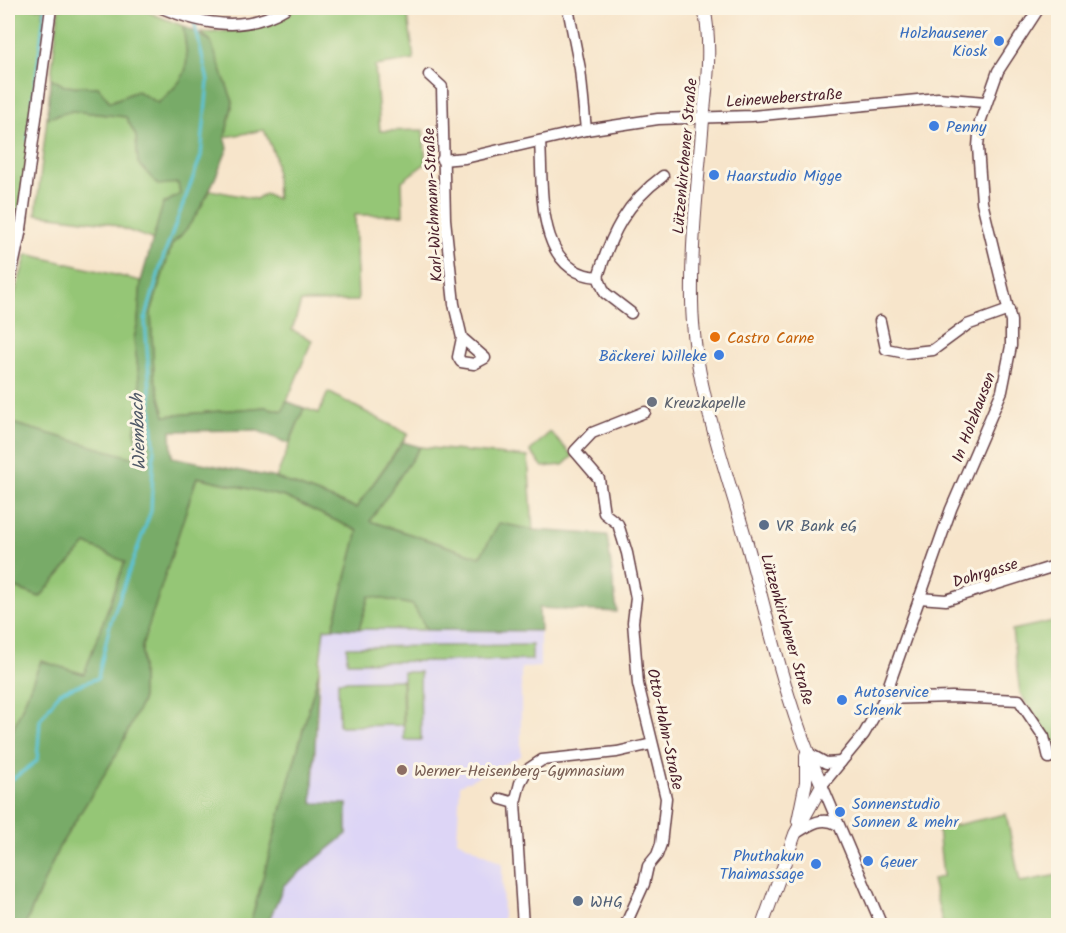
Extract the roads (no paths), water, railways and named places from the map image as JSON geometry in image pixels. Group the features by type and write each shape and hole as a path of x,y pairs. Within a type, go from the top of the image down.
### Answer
{"main road":[{"name":"Lützenkirchener Straße","path":"704,8 708,41 704,116 693,233 692,305 695,341 706,397 806,751 822,785"},
{"path":"762,926 795,834 806,782 806,751"},
{"path":"795,834 822,785"}],"street":[{"path":"8,290 21,229 51,8"},
{"path":"162,8 189,19 246,24 273,16 286,8"},
{"path":"568,8 580,69 586,130"},
{"name":"In Holzhausen","path":"822,785 864,734 884,699 951,509 1002,391 1011,346 1009,310 982,202 978,135 985,102 998,71 1039,8"},
{"name":"Karl-Wichmann-Straße","path":"429,75 442,87 442,160 453,304 462,338"},
{"name":"Leineweberstraße","path":"442,160 465,158 586,130 658,118 752,116 938,98 985,102"},
{"path":"540,141 549,238 555,249 570,266 577,271 598,277"},
{"path":"631,313 605,293 598,277 609,238 647,188 663,176"},
{"path":"8,226 21,229"},
{"path":"880,321 886,349 895,352 918,352 941,346 958,330 1009,310"},
{"name":"Otto-Hahn-Straße","path":"625,926 644,884 648,866 657,855 664,828 664,785 638,684 633,622 636,598 627,553 618,524 604,513 599,479 575,451 592,433 645,412"},
{"name":"Dohrgasse","path":"919,598 946,600 1059,565"},
{"path":"884,699 952,697 1019,700 1044,737 1049,758"},
{"path":"523,926 515,803 520,783 527,770 542,760 652,744"},
{"path":"806,751 818,760 841,762"},
{"path":"822,785 882,926"},
{"path":"501,799 515,803"},
{"path":"795,834 819,821 826,820 838,825"}],"waterway":[{"path":"28,140 45,8"},
{"name":"Wiembach","path":"8,811 10,781 37,761 40,720 60,692 98,678 110,624 151,511 154,447 145,320 163,258 201,156 208,81 194,21"}],"place":[{"name":"Holzhausener Kiosk","path":"999,41"},
{"name":"Penny","path":"934,126"},
{"name":"Haarstudio Migge","path":"714,175"},
{"name":"Castro Carne","path":"715,337"},
{"name":"Bäckerei Willeke","path":"719,355"},
{"name":"Kreuzkapelle","path":"652,402"},
{"name":"VR Bank eG","path":"764,525"},
{"name":"Autoservice Schenk","path":"842,700"},
{"name":"Werner-Heisenberg-Gymnasium","path":"402,770"},
{"name":"Sonnenstudio Sonnen & mehr","path":"840,812"},
{"name":"Geuer","path":"868,861"},
{"name":"Phuthakun Thaimassage","path":"816,864"},
{"name":"WHG","path":"578,901"}]}
